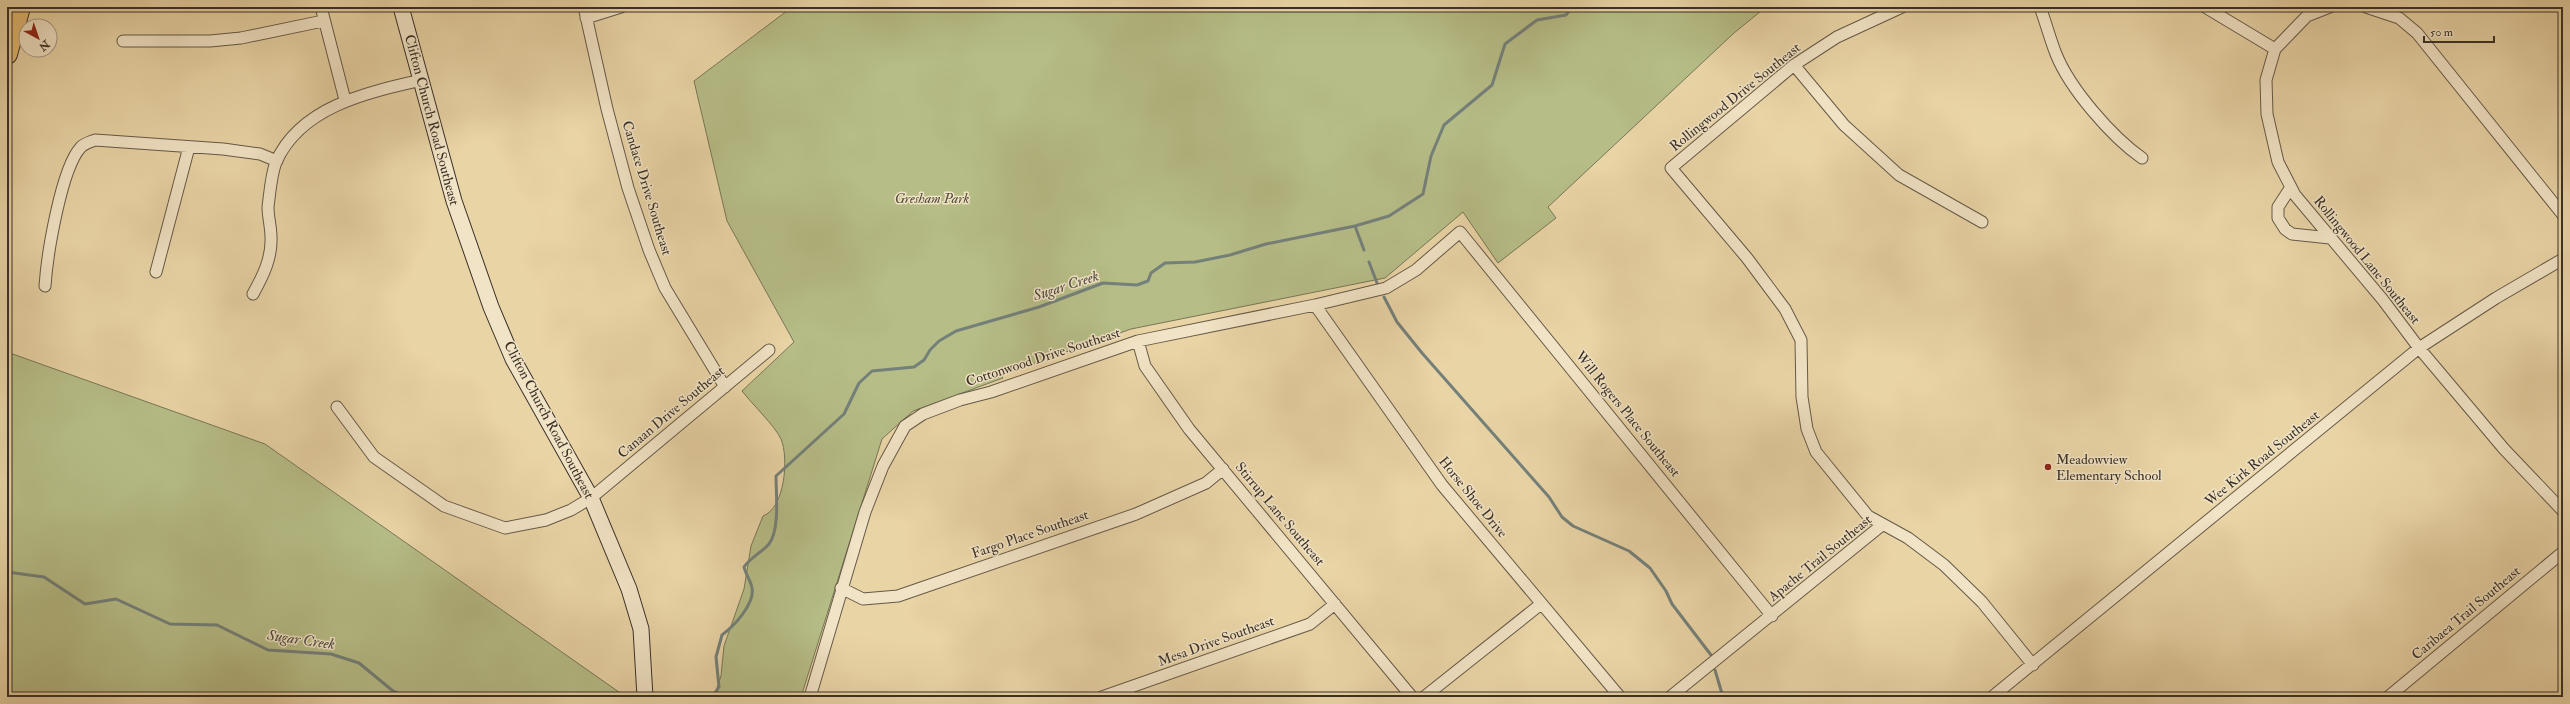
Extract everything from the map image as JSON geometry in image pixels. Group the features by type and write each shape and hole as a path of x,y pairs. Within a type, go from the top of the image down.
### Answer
{"highway":[{"path":"7,54 20,7"}],"street":[{"path":"321,7 323,21 346,100"},
{"name":"Clifton Church Road Southeast","path":"401,7 454,201 491,306 513,359 592,498 629,589 641,629 645,697"},
{"path":"585,13 621,7"},
{"name":"Rollingwood Drive Southeast","path":"1882,525 1868,516 1816,452 1807,429 1802,397 1801,340 1785,309 1747,258 1671,168 1794,66 1838,37 1902,7"},
{"path":"2040,7 2056,56 2084,100 2121,143 2142,158"},
{"path":"2206,7 2275,49"},
{"name":"Rollingwood Lane Southeast","path":"2330,7 2307,16 2275,49 2266,80 2267,114 2278,162 2291,187 2330,238 2383,300 2419,348 2504,449 2563,511"},
{"path":"2366,7 2399,18 2417,33 2563,215"},
{"name":"Candace Drive Southeast","path":"585,13 622,166 648,250 665,288 725,387"},
{"path":"123,41 210,41 241,38 323,21"},
{"path":"1794,66 1844,125 1899,174 1982,222"},
{"path":"253,294 266,268 270,251 268,208 276,161 301,128 346,100 367,92 422,80"},
{"path":"45,286 51,234 69,173 80,148 95,140 260,154 276,161"},
{"path":"156,272 189,147"},
{"path":"2291,187 2278,207 2278,218 2285,229 2292,234 2330,238"},
{"name":"Cottonwood Drive Southeast","path":"810,697 841,588 883,466 905,426 923,414 960,400 991,392 1138,341 1315,306 1386,288 1416,270 1460,232"},
{"name":"Will Rogers Place Southeast","path":"1460,232 1772,616"},
{"name":"Wee Kirk Road Southeast","path":"1992,697 2419,348 2496,298 2563,259"},
{"name":"Horse Shoe Drive","path":"1315,306 1442,485 1620,697"},
{"name":"Stirrup Lane Southeast","path":"1138,341 1145,366 1189,429 1412,697"},
{"name":"Canaan Drive Southeast","path":"336,407 374,457 444,506 505,528 546,520 571,510 592,498 769,350"},
{"name":"Fargo Place Southeast","path":"841,588 863,599 898,596 1136,514 1206,483 1223,469"},
{"name":"Apache Trail Southeast","path":"1670,697 1772,616 1882,525 1908,538 1944,565 1982,602 2033,665"},
{"name":"Caribaea Trail Southeast","path":"2388,697 2563,552"},
{"name":"Mesa Drive Southeast","path":"1102,697 1310,624 1335,604"},
{"path":"1424,697 1541,604"}],"green space":[{"name":"Gresham Park","path":"792,7 1766,7 1734,33 1548,207 1556,218 1498,263 1463,212 1385,278 1131,329 1001,375 1003,378 913,411 882,439 801,697 714,697 721,676 724,646 744,589 751,546 763,516 770,511 776,503 783,482 785,470 785,458 781,439 769,422 742,391 794,342 727,221 694,81"},
{"path":"7,352 265,444 626,697 7,697"}],"waterway":[{"name":"Sugar Creek","path":"712,697 719,687 716,657 722,635 743,614 752,594 752,588 744,567 769,544 775,530 777,511 776,476 844,414 859,383 872,371 914,367 924,360 930,350 939,341 956,331 1039,307 1103,283 1137,285 1148,281 1151,273 1165,263 1195,262 1230,255 1266,244 1355,226 1389,216 1423,194 1431,156 1444,125 1492,85 1505,44 1537,20 1566,15 1572,7"},
{"path":"1355,226 1364,250"},
{"path":"1369,262 1377,283"},
{"path":"1384,297 1397,322 1422,353 1549,497 1562,517 1573,526 1629,551 1650,568 1666,591 1672,604 1711,655"},
{"name":"Sugar Creek","path":"7,572 44,577 85,604 116,599 170,624 217,625 268,650 331,654 359,663 393,691 407,697"},
{"path":"1715,670 1723,697"},
{"path":"1757,697 1765,695 1785,697"}],"place":[{"name":"Meadowview Elementary School","path":"2048,467"}]}
